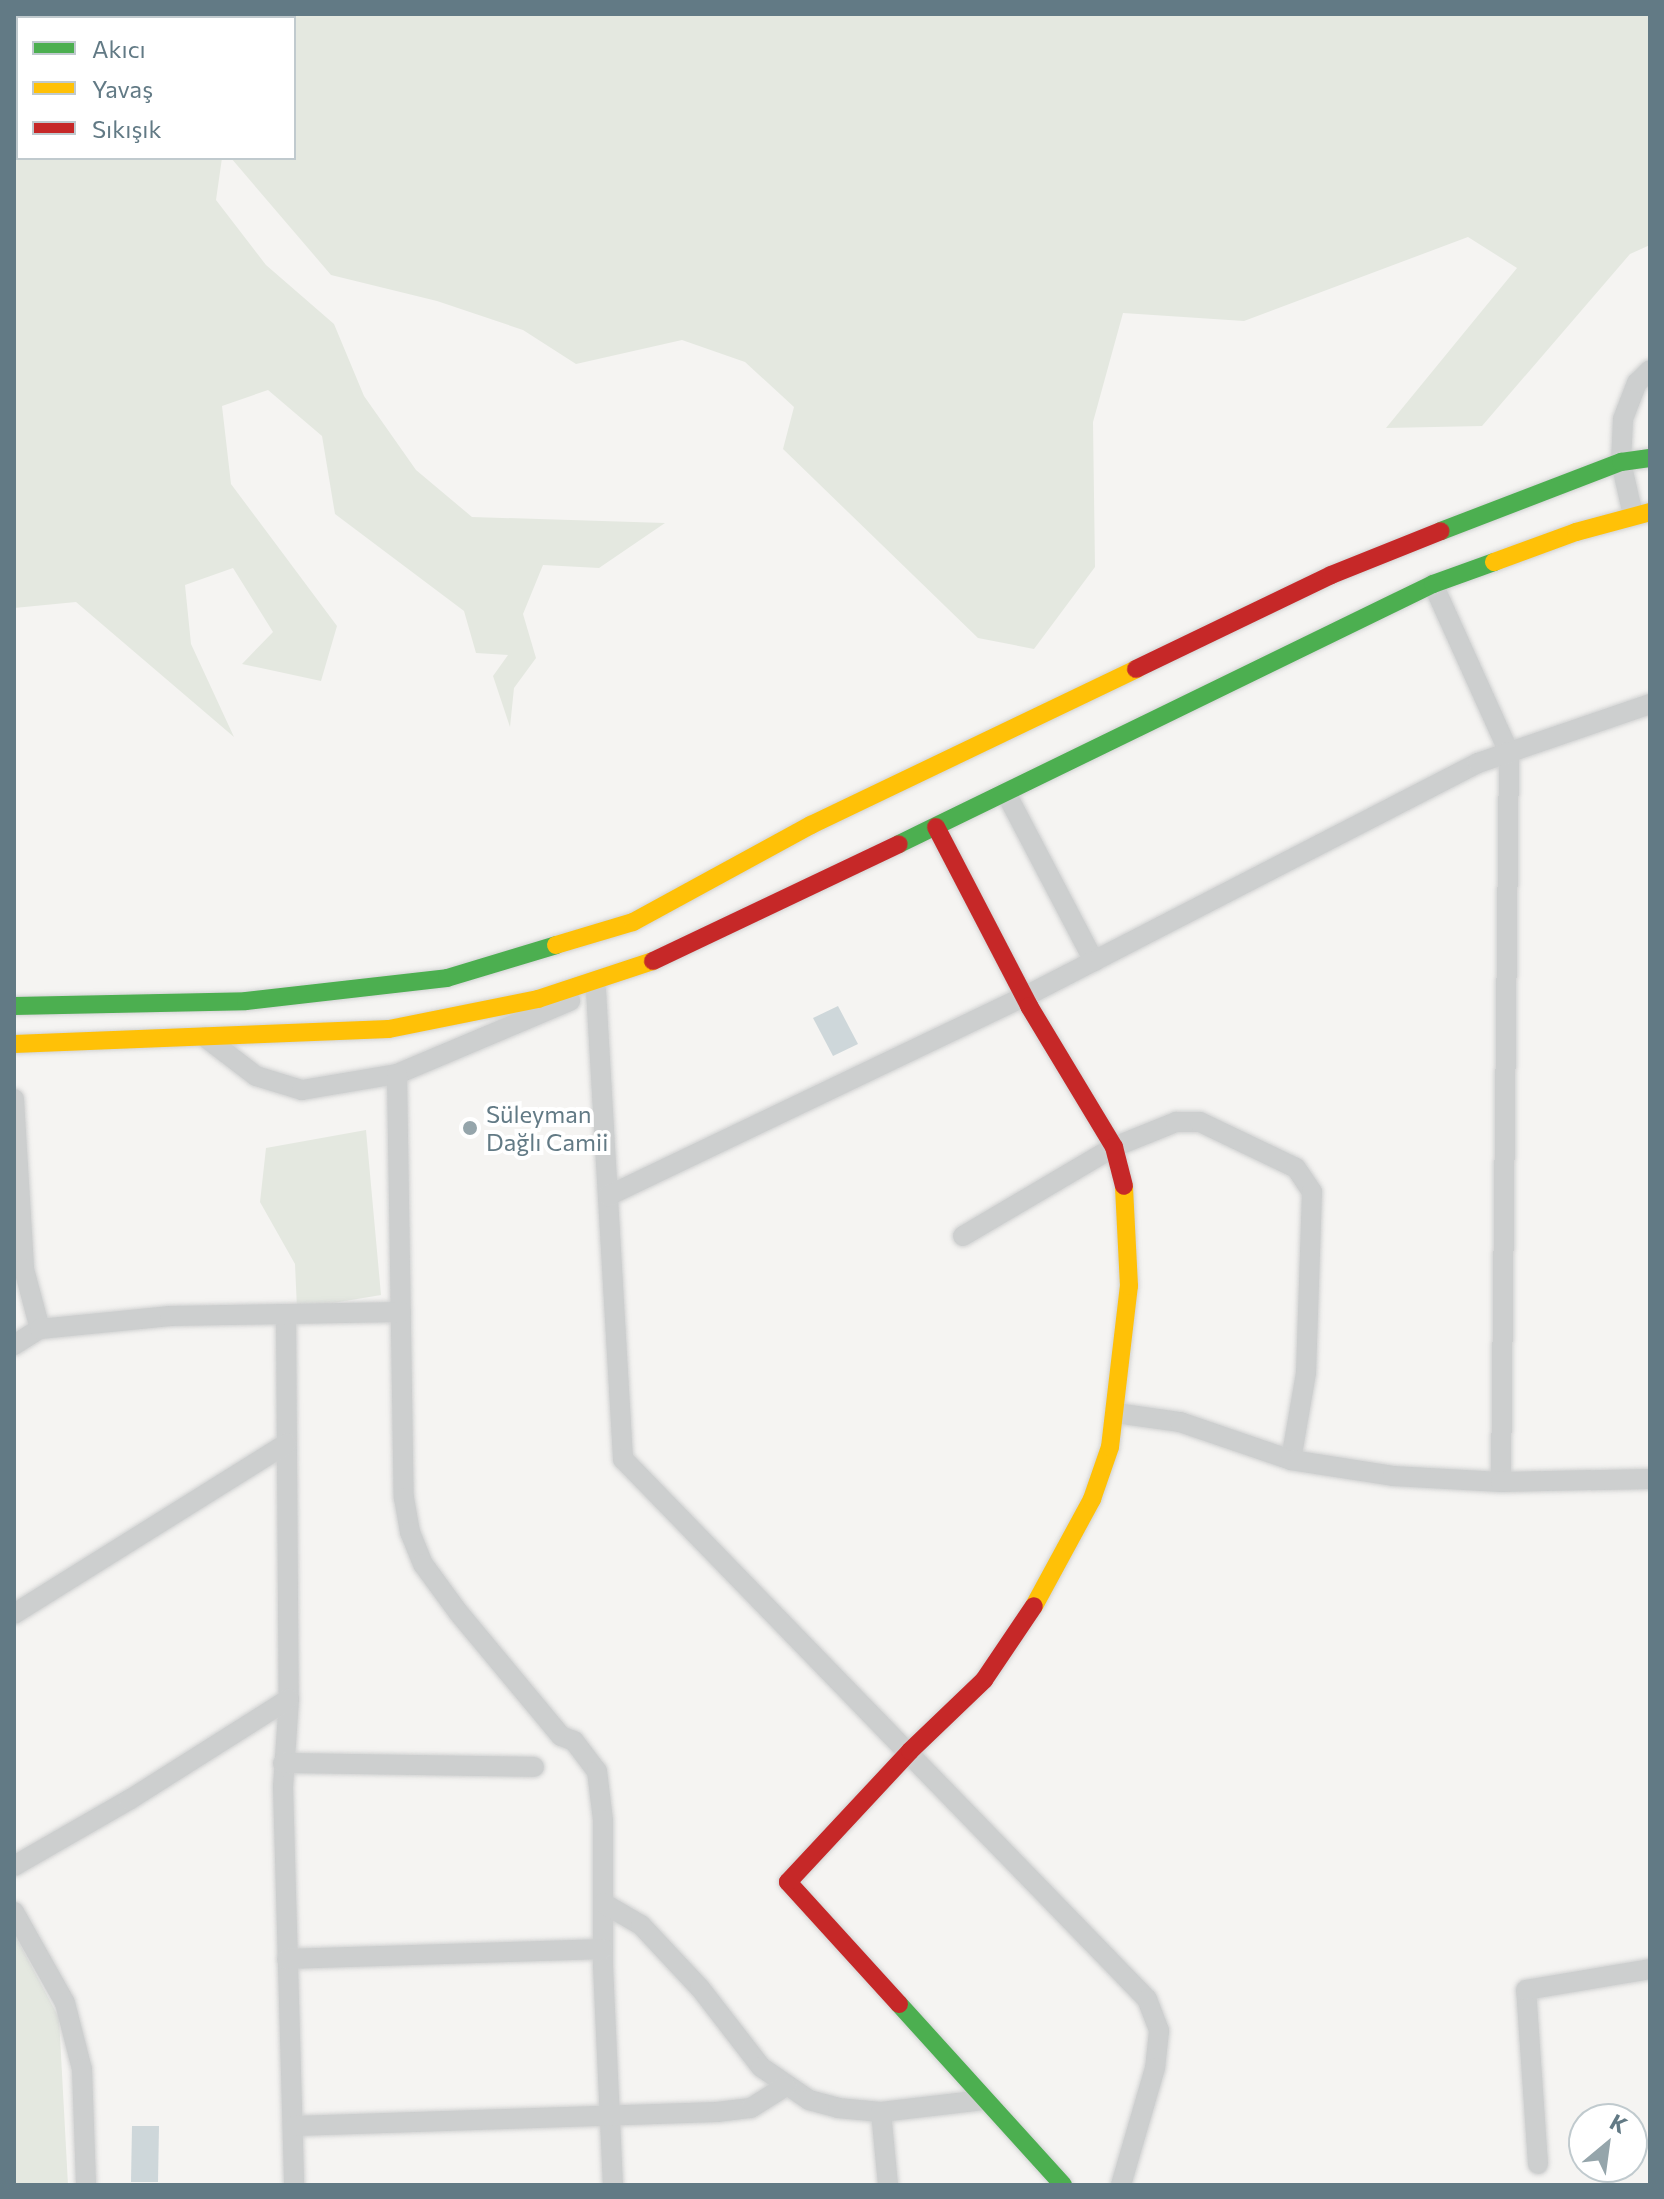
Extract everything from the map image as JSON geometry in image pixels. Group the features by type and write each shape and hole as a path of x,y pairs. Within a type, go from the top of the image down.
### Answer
{"main road":[{"path":"14,1006 246,1001 447,978 633,922 811,825 1331,575 1514,501 1621,462 1650,458"},
{"path":"14,1044 389,1029 538,999 668,956 1433,584 1642,513"},
{"path":"936,827 1024,997 1114,1147 1124,1180 1129,1286 1116,1413 1110,1447 1092,1499 1024,1624 984,1680 910,1751 788,1882 1063,2185"}],"street":[{"path":"1642,513 1621,462 1623,419 1637,383 1650,370"},
{"path":"1433,584 1509,752 1501,1482"},
{"path":"608,1196 1024,997 1478,763 1650,704"},
{"path":"1006,793 1094,961"},
{"path":"205,1037 256,1076 302,1090 397,1074 596,990 668,956"},
{"path":"596,990 623,1459 910,1751 1147,1999 1159,2031 1155,2068 1121,2185"},
{"path":"397,1074 404,1498 410,1532 423,1564 458,1612 561,1736 574,1741 597,1771 603,1820 603,1949 613,2185"},
{"path":"14,1099 24,1269 40,1329"},
{"path":"963,1236 1114,1147 1176,1122 1200,1122 1296,1168 1308,1180 1312,1192 1306,1373 1291,1460"},
{"path":"14,1345 40,1329 170,1316 401,1312"},
{"path":"286,1314 289,1699 283,1763 287,1959 295,2126 294,2185"},
{"path":"1116,1413 1180,1422 1291,1460 1393,1476 1501,1482 1650,1479"},
{"path":"14,1614 286,1444"},
{"path":"14,1866 129,1800 289,1699"},
{"path":"283,1763 534,1767"},
{"path":"603,1903 641,1925 700,1988 761,2067 809,2100 838,2108 881,2112 983,2100"},
{"path":"14,1912 65,2003 82,2069 86,2185"},
{"path":"287,1959 603,1949"},
{"path":"1538,2164 1526,1990 1650,1969"},
{"path":"295,2126 611,2117 751,2108 786,2086"},
{"path":"881,2112 888,2185"}],"shaded area":[{"path":"14,14 1650,14 1650,245 1630,254 1482,426 1386,428 1517,268 1468,237 1244,321 1123,313 1093,422 1095,567 1034,649 978,638 783,449 794,407 745,362 682,340 576,364 523,330 437,301 331,275 233,160 296,160 296,16 16,16 16,160 222,160 216,200 266,265 334,324 364,396 416,470 472,517 665,523 599,568 543,565 523,614 536,658 514,688 510,727 493,676 508,655 476,653 464,611 335,514 322,436 268,390 222,406 231,484 337,626 321,681 242,664 273,632 233,568 185,585 191,644 234,737 76,602 14,608"},
{"path":"838,1006 858,1044 833,1056 813,1018"},
{"path":"366,1130 381,1295 297,1309 295,1264 260,1202 266,1148"},
{"path":"14,1933 59,2018 68,2185 14,2185"},
{"path":"132,2126 159,2126 158,2182 131,2182"}],"traffic: fast":[{"path":"1441,531 1621,462 1650,458"},
{"path":"899,844 1433,584 1494,562"},
{"path":"14,1006 246,1001 447,978 556,945"},
{"path":"899,2004 1063,2185"}],"traffic: slow":[{"path":"1494,562 1576,532 1650,512"},
{"path":"556,945 633,922 811,825 1136,669"},
{"path":"14,1044 389,1029 538,999 653,961"},
{"path":"1034,1606 1092,1499 1110,1447 1129,1286 1124,1186"}],"traffic: jam":[{"path":"1136,669 1331,575 1441,531"},
{"path":"936,827 1029,1006 1114,1147 1124,1186"},
{"path":"653,961 899,844"},
{"path":"899,2004 788,1882 910,1751 984,1680 1034,1606"}],"place":[{"name":"Süleyman Dağlı Camii","path":"470,1128"}]}
